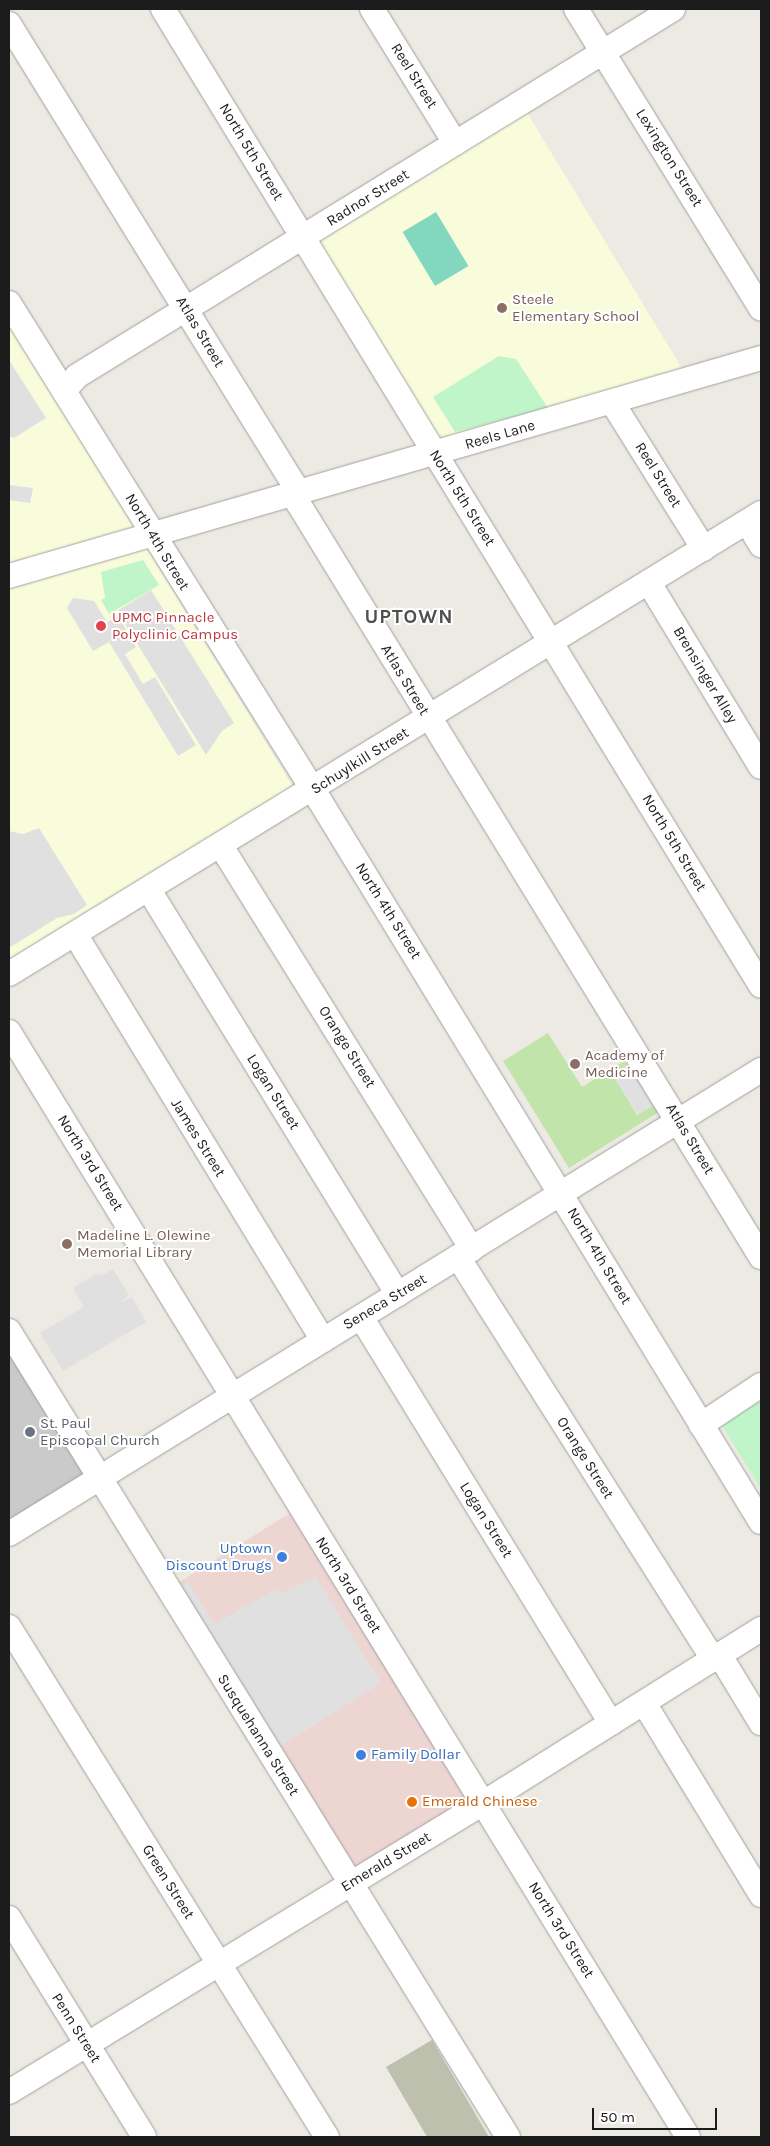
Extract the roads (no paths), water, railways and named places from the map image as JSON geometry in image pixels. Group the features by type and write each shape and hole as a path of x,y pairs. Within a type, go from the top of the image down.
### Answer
{"street":[{"name":"North 5th Street","path":"163,9 761,986"},
{"name":"Reel Street","path":"372,9 455,144"},
{"name":"Lexington Street","path":"576,9 761,308"},
{"name":"Radnor Street","path":"64,390 77,376 673,9"},
{"name":"Atlas Street","path":"9,24 293,483 298,503 428,718 761,1257"},
{"name":"North 4th Street","path":"9,303 152,535 313,790 761,1522"},
{"name":"Reels Lane","path":"9,576 761,358"},
{"name":"Reel Street","path":"612,402 704,549"},
{"name":"Schuylkill Street","path":"9,974 313,790 754,518"},
{"path":"754,518 761,545"},
{"name":"Brensinger Alley","path":"649,583 761,767"},
{"name":"Orange Street","path":"221,846 465,1253 716,1656 761,1723"},
{"name":"Logan Street","path":"149,890 398,1295"},
{"name":"James Street","path":"75,934 323,1340"},
{"name":"North 3rd Street","path":"9,1032 688,2137"},
{"name":"Seneca Street","path":"9,1534 761,1070"},
{"name":"Logan Street","path":"361,1317 611,1723"},
{"name":"Susquehanna Street","path":"9,1331 508,2137"},
{"path":"701,1425 761,1385"},
{"name":"Green Street","path":"9,1627 326,2137"},
{"name":"Emerald Street","path":"9,2092 483,1804 761,1629"},
{"path":"644,1703 761,1895"},
{"name":"Penn Street","path":"9,1918 144,2137"}],"place":[{"name":"Steele Elementary School","path":"502,308"},
{"name":"UPMC Pinnacle Polyclinic Campus","path":"101,626"},
{"name":"Academy of Medicine","path":"575,1064"},
{"name":"Madeline L. Olewine Memorial Library","path":"67,1244"},
{"name":"St. Paul Episcopal Church","path":"30,1432"},
{"name":"Uptown Discount Drugs","path":"282,1557"},
{"name":"Family Dollar","path":"361,1755"},
{"name":"Emerald Chinese","path":"412,1802"}],"district":[{"name":"UPTOWN","path":"409,616"}]}
